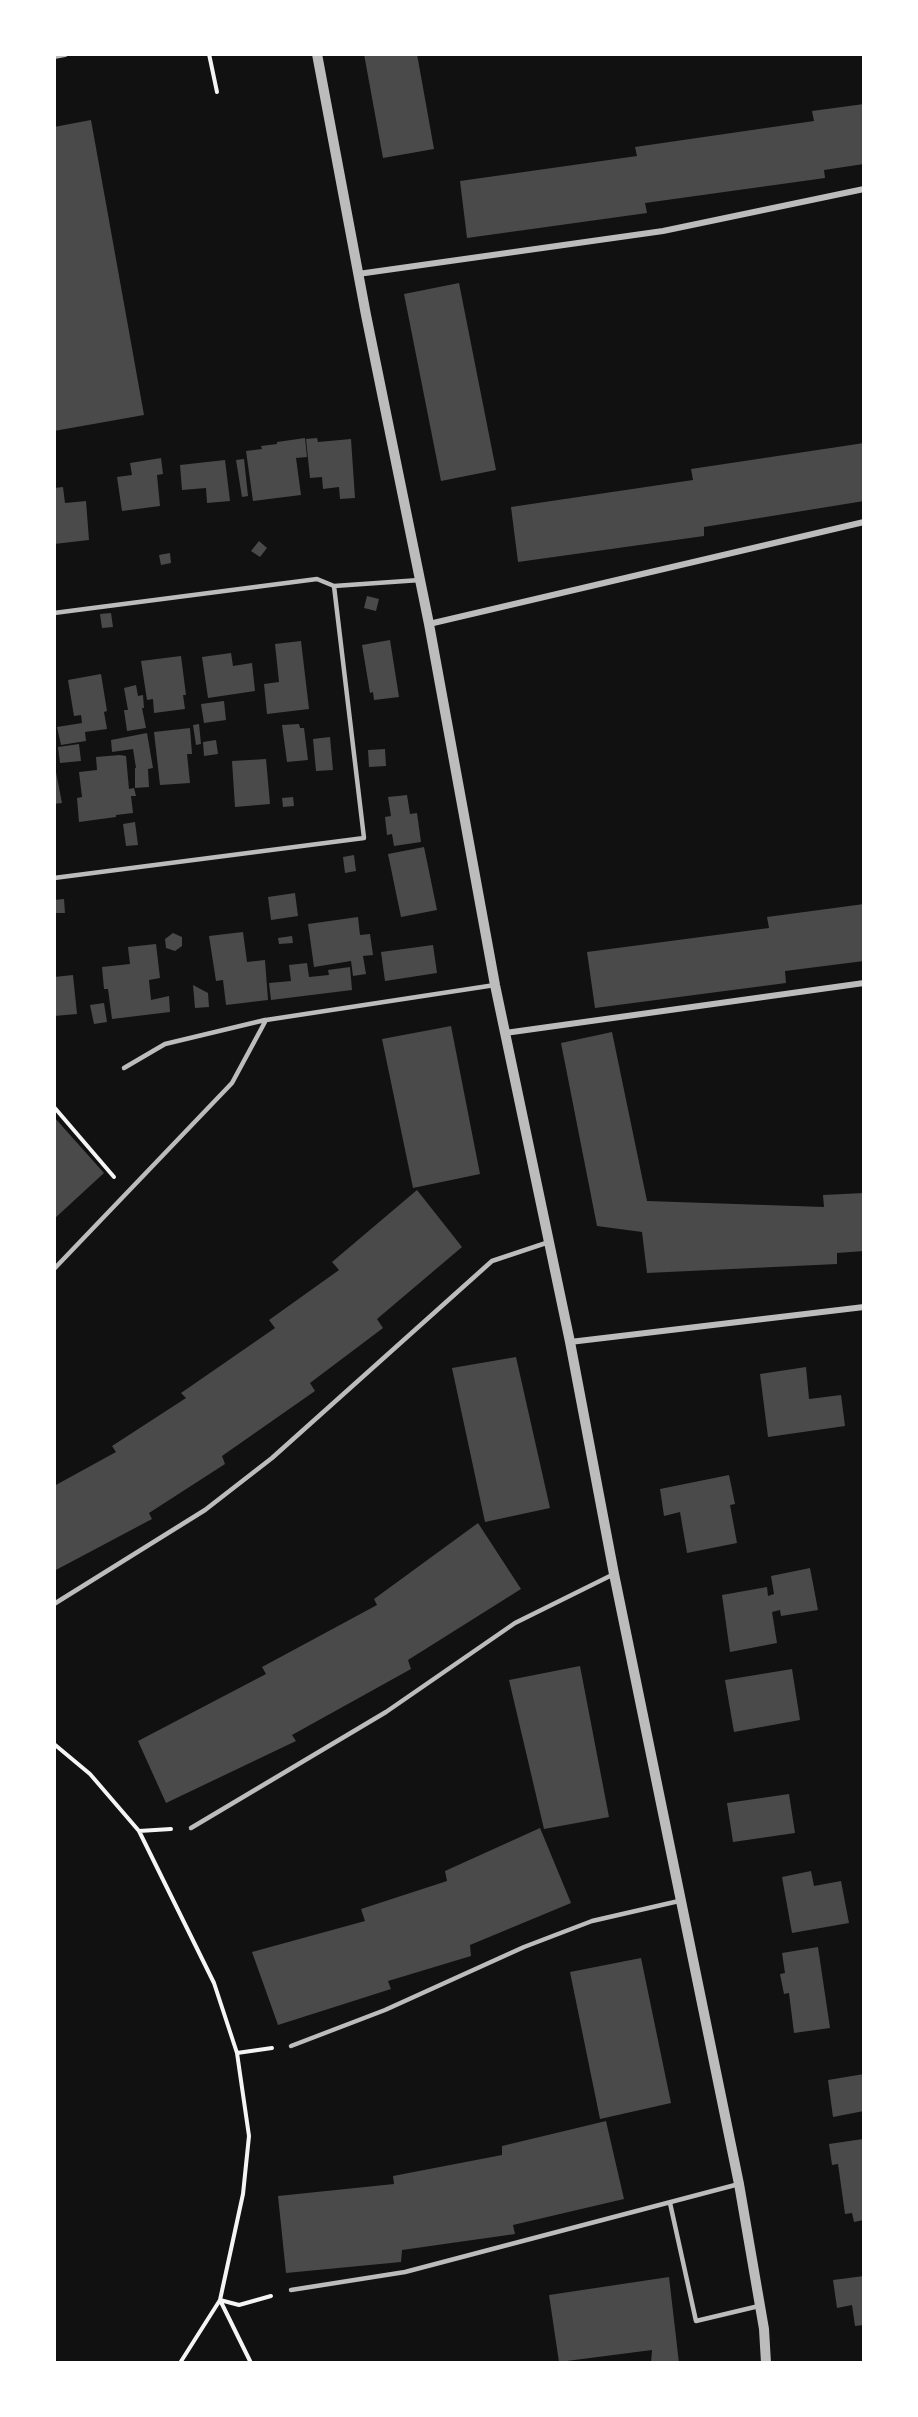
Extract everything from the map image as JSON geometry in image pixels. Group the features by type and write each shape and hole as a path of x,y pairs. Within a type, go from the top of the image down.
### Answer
{"street":[{"path":"54,56 65,54"},
{"path":"316,54 429,624 495,985 570,1342 614,1574 738,2184 760,2305 766,2363"},
{"path":"358,274 663,231 864,189"},
{"path":"429,624 864,522"},
{"path":"505,1033 864,983"},
{"path":"570,1342 864,1307"}],"lane":[{"path":"54,613 317,579 334,586 420,580"},
{"path":"54,878 364,838 334,586"},
{"path":"124,1068 165,1044 266,1020 495,985"},
{"path":"54,1269 232,1083 266,1020"},
{"path":"54,1604 205,1510 263,1464 492,1261 549,1242"},
{"path":"191,1828 386,1712 515,1623 614,1574"},
{"path":"291,2046 385,2010 524,1947 592,1921 682,1900"},
{"path":"291,2290 405,2272 738,2184"},
{"path":"670,2203 696,2320 760,2305"}],"path":[{"path":"209,54 217,92"},
{"path":"54,1107 128,1193"},
{"path":"54,1744 90,1774 139,1831 214,1983 237,2053 249,2136 243,2194 220,2300 180,2363"},
{"path":"139,1831 191,1828"},
{"path":"237,2053 291,2046"},
{"path":"220,2300 239,2305 291,2290"},
{"path":"220,2300 251,2363"}],"building":[{"path":"364,54 417,54 434,149 383,158"},
{"path":"864,104 864,164 824,170 825,178 645,203 647,213 467,238 460,181 637,156 635,147 814,121 812,111"},
{"path":"91,120 144,415 54,431 54,127"},
{"path":"459,283 496,470 441,481 404,294"},
{"path":"305,438 307,457 296,458 301,495 253,501 246,451 262,449 261,446 277,444 277,442"},
{"path":"317,438 318,442 351,439 355,498 340,499 339,487 323,489 322,477 310,478 306,439"},
{"path":"864,443 864,501 704,527 704,536 518,562 511,507 693,480 691,469"},
{"path":"161,458 163,474 157,475 160,506 122,511 117,477 132,475 130,463"},
{"path":"244,459 248,496 242,497 236,460"},
{"path":"225,460 230,501 207,503 206,488 182,490 180,465"},
{"path":"63,487 65,503 86,501 89,540 54,544 54,488"},
{"path":"259,541 267,548 260,557 251,551"},
{"path":"170,553 171,563 161,565 159,555"},
{"path":"367,596 379,599 376,611 364,608"},
{"path":"111,613 113,627 102,628 100,614"},
{"path":"390,640 399,697 374,700 373,692 370,693 362,645"},
{"path":"301,641 309,709 267,714 264,684 279,682 275,644"},
{"path":"231,653 233,666 252,663 255,691 208,698 202,657"},
{"path":"181,656 186,695 183,695 185,709 154,713 153,699 147,700 141,661"},
{"path":"101,674 107,711 104,712 107,729 85,732 86,741 61,745 57,727 82,723 81,715 74,716 68,680"},
{"path":"136,685 138,696 143,695 144,708 142,708 146,728 127,731 124,710 128,710 124,688"},
{"path":"224,701 226,720 204,723 201,704"},
{"path":"199,724 201,744 196,745 193,725"},
{"path":"299,724 300,728 304,728 308,760 287,762 282,725"},
{"path":"190,728 192,754 187,754 190,783 160,785 154,732"},
{"path":"147,733 153,768 148,769 149,787 135,788 136,768 133,749 112,752 111,740"},
{"path":"330,737 333,770 316,771 313,739"},
{"path":"216,740 218,754 204,756 203,742"},
{"path":"79,744 81,761 60,763 58,747"},
{"path":"385,749 386,766 369,767 368,750"},
{"path":"126,756 129,789 134,788 136,796 131,796 133,813 79,822 77,798 82,797 79,772 97,770 96,757"},
{"path":"266,759 270,804 235,807 232,761"},
{"path":"54,762 62,803 54,804"},
{"path":"407,795 410,814 417,813 421,842 394,846 392,834 387,835 385,817 391,816 388,797"},
{"path":"293,797 294,806 283,807 282,798"},
{"path":"135,822 138,845 126,846 123,824"},
{"path":"424,847 437,910 401,917 388,854"},
{"path":"354,855 356,871 345,873 343,857"},
{"path":"295,893 298,916 271,920 268,897"},
{"path":"64,899 65,913 54,913 54,900"},
{"path":"864,904 864,961 785,971 786,983 595,1008 587,952 769,928 767,917"},
{"path":"358,917 360,935 370,934 373,955 363,956 366,974 353,976 351,961 314,967 308,924"},
{"path":"243,932 247,962 265,960 268,1000 226,1005 223,980 216,981 209,936"},
{"path":"173,933 182,937 182,946 175,951 166,948 165,939"},
{"path":"292,936 293,943 279,944 278,938"},
{"path":"156,944 160,978 149,980 151,1000 169,996 170,1012 112,1019 108,989 104,989 102,967 130,964 128,947"},
{"path":"433,945 437,973 385,981 381,952"},
{"path":"307,963 309,977 329,975 328,970 350,967 352,990 271,1000 269,983 291,981 289,965"},
{"path":"73,975 77,1014 54,1016 54,977"},
{"path":"193,985 208,993 209,1007 195,1008"},
{"path":"104,1003 107,1022 94,1024 90,1005"},
{"path":"451,1026 480,1174 413,1188 382,1039"},
{"path":"612,1032 647,1201 824,1207 823,1195 864,1193 864,1251 837,1253 837,1264 647,1273 642,1232 597,1226 561,1043"},
{"path":"54,1117 104,1173 54,1219"},
{"path":"417,1190 462,1247 377,1319 383,1328 310,1383 315,1391 222,1456 225,1464 149,1513 152,1519 54,1571 54,1486 116,1452 112,1446 186,1398 181,1393 275,1328 269,1320 339,1270 332,1262"},
{"path":"516,1357 550,1508 485,1522 452,1368"},
{"path":"806,1367 809,1399 841,1395 845,1426 768,1437 760,1374"},
{"path":"729,1475 735,1504 730,1505 737,1543 687,1553 680,1512 664,1516 660,1489"},
{"path":"478,1523 521,1589 408,1660 411,1669 292,1735 296,1741 166,1803 138,1741 266,1674 262,1667 377,1605 374,1599"},
{"path":"810,1568 818,1610 781,1616 780,1610 772,1612 777,1643 730,1652 722,1595 767,1587 768,1596 774,1594 771,1576"},
{"path":"580,1666 609,1817 544,1829 509,1680"},
{"path":"792,1669 800,1720 734,1732 725,1680"},
{"path":"789,1794 795,1833 733,1842 727,1803"},
{"path":"540,1828 571,1903 470,1945 471,1956 388,1981 391,1989 278,2025 252,1952 365,1921 361,1909 447,1881 445,1871"},
{"path":"811,1871 814,1886 841,1881 849,1923 792,1933 782,1877"},
{"path":"818,1947 830,2028 794,2033 789,1993 784,1994 780,1974 785,1973 782,1953"},
{"path":"641,1958 671,2103 600,2119 570,1972"},
{"path":"864,2074 864,2111 833,2117 828,2080"},
{"path":"606,2121 624,2199 513,2225 515,2234 402,2250 401,2262 286,2273 278,2196 394,2184 393,2176 502,2155 502,2146"},
{"path":"863,2139 864,2220 854,2222 852,2213 845,2214 838,2164 832,2165 829,2144"},
{"path":"864,2276 864,2325 855,2326 852,2305 837,2308 833,2280"},
{"path":"669,2277 679,2363 651,2363 652,2350 559,2362 549,2295"}]}
